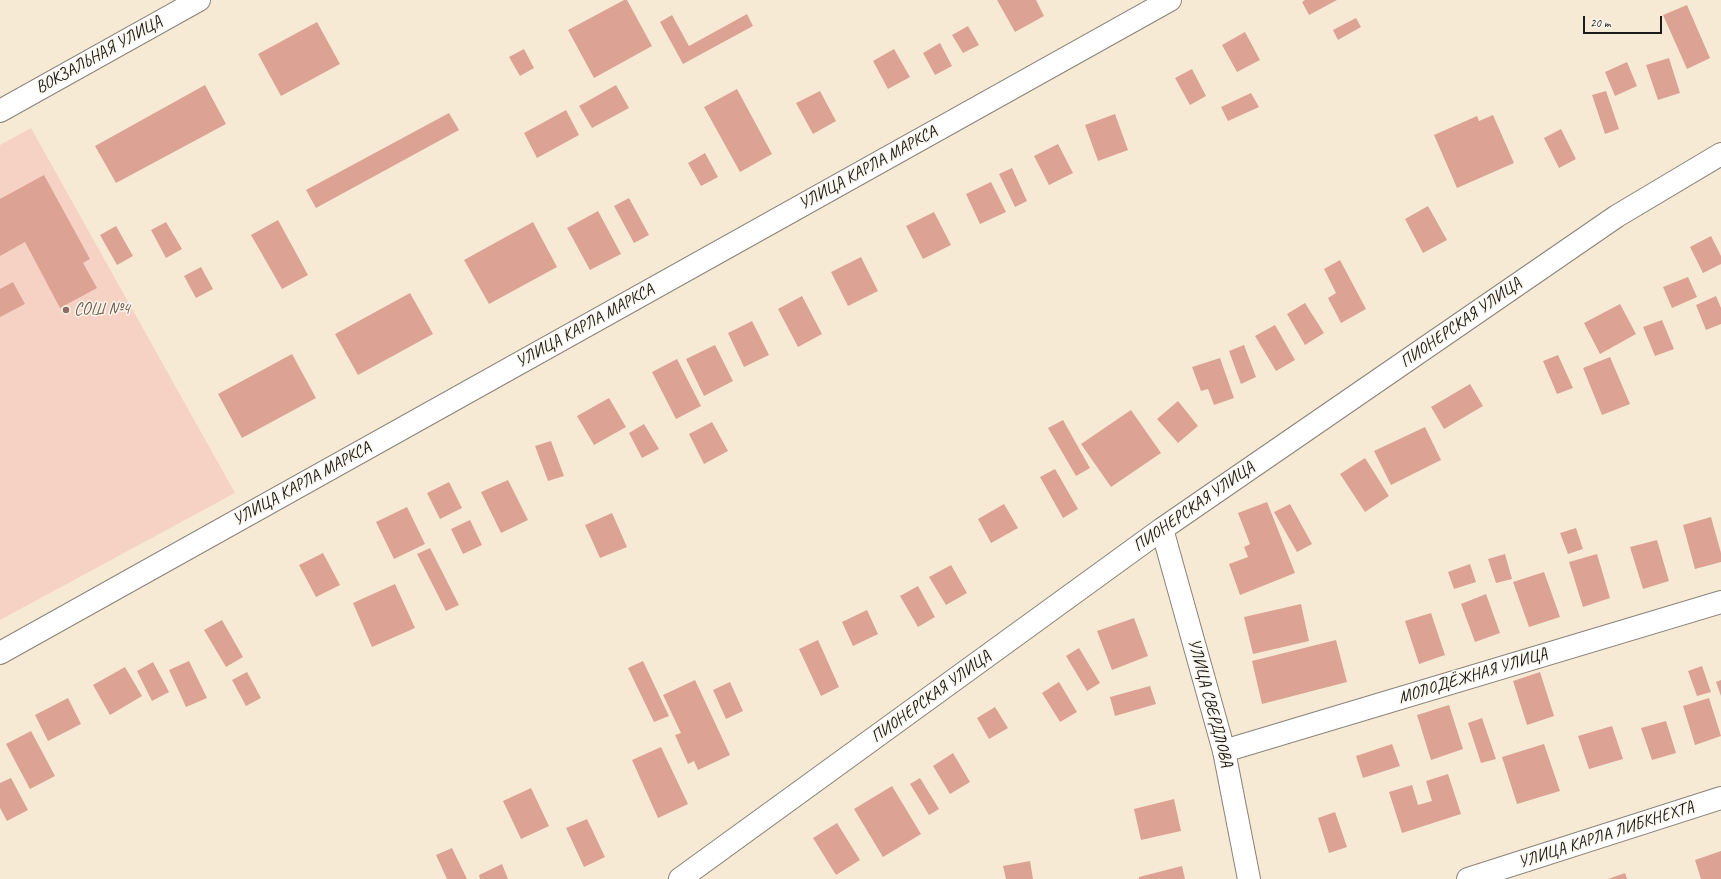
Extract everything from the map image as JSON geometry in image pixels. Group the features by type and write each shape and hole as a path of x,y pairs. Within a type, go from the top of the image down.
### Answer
{"street":[{"name":"ВОКЗАЛЬНАЯ УЛИЦА","path":"0,111 199,0"},
{"name":"УЛИЦА КАРЛА МАРКСА","path":"0,652 1170,0"},
{"name":"ПИОНЕРСКАЯ УЛИЦА","path":"680,879 1162,529 1617,216 1721,154"},
{"name":"УЛИЦА СВЕРДЛОВА","path":"1162,529 1224,751 1249,879"},
{"name":"МОЛОДЁЖНАЯ УЛИЦА","path":"1224,751 1721,602"},
{"name":"УЛИЦА КАРЛА ЛИБКНЕХТА","path":"1468,879 1721,798"}],"shaded area":[{"name":"СОШ №4","path":"31,128 235,493 0,620 0,145"}],"building":[{"path":"624,0 627,0 652,46 594,78 568,30"},
{"path":"997,0 1036,0 1044,16 1015,32"},
{"path":"1305,0 1337,0 1309,15 1302,2"},
{"path":"1687,5 1710,58 1687,69 1663,15"},
{"path":"747,14 753,26 683,64 660,22 672,15 689,46"},
{"path":"1356,18 1361,27 1338,40 1333,30"},
{"path":"317,22 340,64 281,96 258,54"},
{"path":"968,26 979,45 963,53 952,35"},
{"path":"1245,32 1260,60 1237,72 1222,45"},
{"path":"940,43 952,66 935,75 923,53"},
{"path":"524,49 534,68 520,76 509,57"},
{"path":"894,49 910,77 888,89 873,61"},
{"path":"1669,58 1680,93 1658,100 1646,65"},
{"path":"1627,62 1637,86 1615,96 1605,72"},
{"path":"1192,69 1206,96 1190,105 1175,78"},
{"path":"205,85 226,124 116,183 95,146"},
{"path":"616,85 629,108 592,128 579,106"},
{"path":"737,89 772,154 740,172 704,107"},
{"path":"820,91 836,121 813,134 796,103"},
{"path":"1606,91 1619,129 1605,134 1592,95"},
{"path":"1251,93 1259,107 1228,121 1221,107"},
{"path":"566,110 579,135 537,158 524,133"},
{"path":"449,113 459,130 316,208 306,190"},
{"path":"1115,114 1128,150 1098,161 1085,125"},
{"path":"1493,115 1514,163 1457,188 1434,135 1477,116 1479,121"},
{"path":"1561,129 1576,159 1559,168 1544,138"},
{"path":"1058,144 1073,173 1049,185 1034,156"},
{"path":"705,153 718,177 701,186 688,163"},
{"path":"1012,168 1027,201 1015,207 999,174"},
{"path":"44,175 90,259 83,263 97,288 60,308 25,242 0,256 0,199"},
{"path":"991,182 1006,212 980,224 966,194"},
{"path":"629,198 649,235 634,243 614,206"},
{"path":"1428,206 1447,240 1423,253 1405,219"},
{"path":"598,211 621,254 590,270 567,228"},
{"path":"934,212 951,245 923,259 906,226"},
{"path":"278,220 308,275 282,289 251,235"},
{"path":"166,222 182,249 166,258 151,230"},
{"path":"533,222 557,267 489,304 464,260"},
{"path":"116,226 133,256 117,265 100,235"},
{"path":"1711,236 1721,256 1721,264 1703,273 1690,247"},
{"path":"861,257 878,291 848,306 831,272"},
{"path":"1340,260 1366,309 1341,323 1328,298 1336,293 1324,269"},
{"path":"201,267 213,289 196,298 184,276"},
{"path":"1688,277 1697,297 1672,308 1663,287"},
{"path":"13,282 25,304 0,317 0,289"},
{"path":"410,293 433,334 358,375 335,334"},
{"path":"802,296 822,334 798,347 778,309"},
{"path":"1716,296 1721,308 1721,324 1706,330 1696,305"},
{"path":"1305,303 1324,333 1305,345 1287,314"},
{"path":"1620,304 1636,334 1600,354 1584,323"},
{"path":"1662,320 1674,349 1655,356 1643,327"},
{"path":"752,321 769,355 744,367 728,333"},
{"path":"1275,325 1295,360 1276,371 1255,336"},
{"path":"715,345 733,381 704,396 686,359"},
{"path":"1244,345 1256,377 1241,384 1229,351"},
{"path":"292,354 316,398 242,438 218,394"},
{"path":"1558,355 1573,388 1557,394 1543,361"},
{"path":"1610,357 1630,404 1602,415 1583,368"},
{"path":"1220,358 1234,398 1214,405 1208,389 1201,391 1192,367"},
{"path":"677,359 701,406 676,419 652,372"},
{"path":"1470,384 1483,406 1444,429 1431,407"},
{"path":"609,398 626,427 594,445 577,416"},
{"path":"1178,401 1198,426 1178,443 1157,419"},
{"path":"1131,410 1161,453 1111,487 1081,444"},
{"path":"1063,420 1090,468 1076,476 1048,428"},
{"path":"712,422 728,451 704,464 689,434"},
{"path":"644,424 659,449 642,458 629,433"},
{"path":"1425,427 1441,460 1391,485 1374,451"},
{"path":"551,441 564,476 548,481 535,446"},
{"path":"1365,458 1389,496 1365,512 1340,474"},
{"path":"1055,469 1078,509 1063,518 1040,477"},
{"path":"508,480 528,520 501,533 481,492"},
{"path":"449,482 462,508 440,519 427,493"},
{"path":"1267,502 1295,573 1240,595 1229,564 1248,557 1244,547 1250,544 1238,513"},
{"path":"1004,504 1018,528 991,543 978,519"},
{"path":"1290,504 1312,544 1297,552 1274,512"},
{"path":"407,507 425,544 394,559 376,522"},
{"path":"612,513 627,547 600,558 585,525"},
{"path":"1711,517 1721,553 1721,562 1695,569 1683,525"},
{"path":"470,520 482,545 463,554 451,529"},
{"path":"1576,528 1583,549 1568,554 1560,533"},
{"path":"1657,540 1669,581 1643,589 1630,547"},
{"path":"430,548 459,605 446,611 417,554"},
{"path":"323,553 340,585 316,597 299,565"},
{"path":"1505,554 1512,579 1496,583 1488,559"},
{"path":"1597,554 1610,598 1583,607 1569,562"},
{"path":"1470,564 1476,582 1454,589 1448,572"},
{"path":"951,565 967,593 946,605 929,577"},
{"path":"1544,572 1560,617 1529,627 1513,582"},
{"path":"395,584 415,628 372,647 353,603"},
{"path":"918,586 935,617 918,627 900,596"},
{"path":"1486,594 1500,633 1475,642 1461,604"},
{"path":"1301,604 1309,641 1253,654 1244,617"},
{"path":"867,610 878,634 853,646 842,622"},
{"path":"1431,613 1445,655 1419,664 1405,621"},
{"path":"1134,618 1148,656 1112,670 1097,631"},
{"path":"222,620 243,657 226,667 204,630"},
{"path":"818,640 839,687 821,696 799,649"},
{"path":"1336,640 1347,682 1262,704 1252,661"},
{"path":"1079,648 1100,683 1087,691 1066,656"},
{"path":"189,661 207,698 186,707 169,670"},
{"path":"643,661 669,716 654,722 628,668"},
{"path":"153,662 169,692 152,701 137,671"},
{"path":"1702,666 1711,692 1697,696 1688,671"},
{"path":"125,667 142,696 110,715 93,685"},
{"path":"247,672 261,698 246,706 232,680"},
{"path":"1540,672 1554,716 1527,725 1513,681"},
{"path":"695,680 730,755 698,770 694,761 688,764 675,735 681,733 663,695"},
{"path":"1721,680 1721,696 1716,682"},
{"path":"730,682 743,711 726,719 713,690"},
{"path":"1059,682 1077,712 1060,722 1042,693"},
{"path":"1150,686 1156,704 1115,716 1110,697"},
{"path":"68,698 81,724 48,741 35,715"},
{"path":"1709,698 1721,736 1695,745 1683,706"},
{"path":"1449,705 1463,749 1431,760 1417,715"},
{"path":"995,707 1008,728 989,739 977,718"},
{"path":"1482,718 1496,759 1481,763 1468,723"},
{"path":"1666,721 1676,753 1652,760 1641,728"},
{"path":"1612,726 1623,759 1589,769 1578,736"},
{"path":"31,731 55,776 30,789 6,744"},
{"path":"1392,744 1400,766 1363,778 1356,756"},
{"path":"1544,744 1560,791 1517,804 1502,757"},
{"path":"661,747 688,804 658,818 632,760"},
{"path":"953,753 970,782 950,794 933,766"},
{"path":"1448,774 1461,814 1402,833 1389,792 1412,785 1418,805 1432,801 1426,781"},
{"path":"11,778 28,810 7,821 0,808 0,783"},
{"path":"920,778 939,809 929,815 910,784"},
{"path":"892,786 921,834 883,857 854,809"},
{"path":"531,788 549,826 521,839 503,801"},
{"path":"1174,799 1181,831 1141,840 1134,809"},
{"path":"1335,812 1347,847 1329,853 1318,818"},
{"path":"587,819 605,857 584,867 566,828"},
{"path":"837,823 860,860 836,875 813,838"},
{"path":"452,848 467,879 447,879 436,855"},
{"path":"1721,851 1721,879 1701,879 1695,860"},
{"path":"1030,861 1033,879 1006,879 1003,866"},
{"path":"502,864 508,879 480,879 479,875"},
{"path":"1182,866 1185,879 1139,879 1139,877"},
{"path":"1625,873 1627,879 1608,879"}],"place":[{"name":"СОШ №4","path":"66,310"}]}
